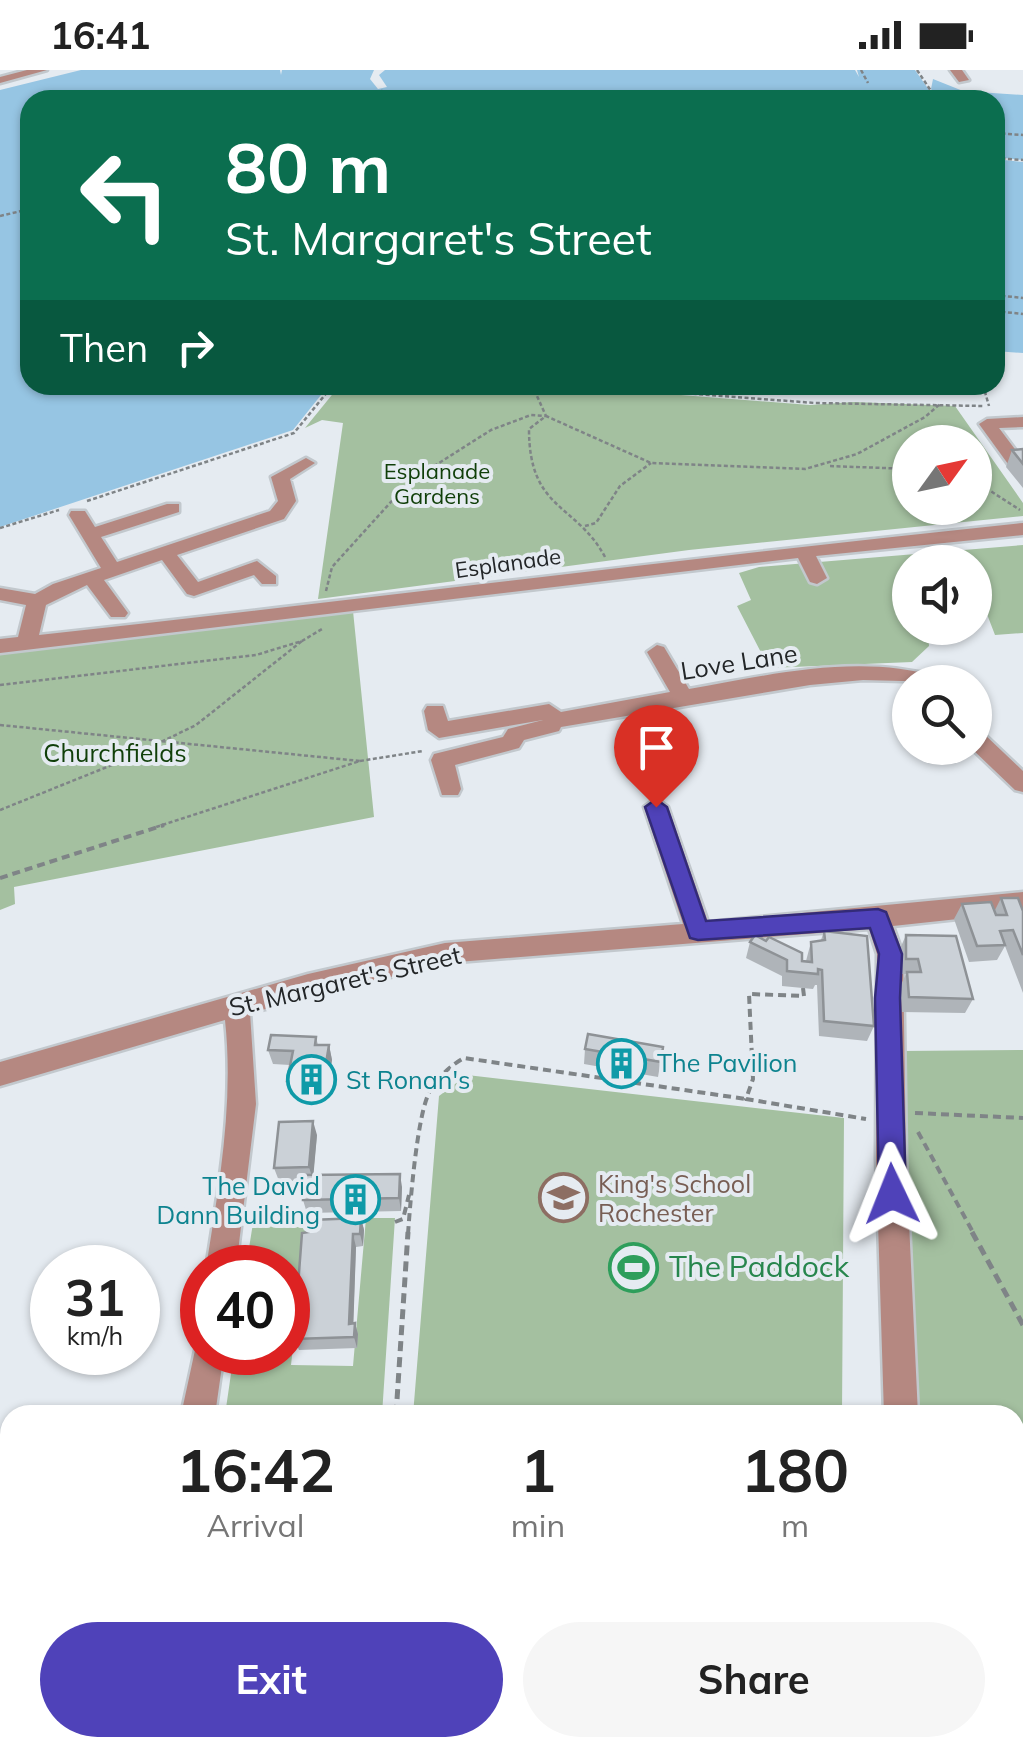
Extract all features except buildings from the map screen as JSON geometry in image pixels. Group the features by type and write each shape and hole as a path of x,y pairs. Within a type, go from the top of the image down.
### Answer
{"street":[{"path":"0,80 41,70"},
{"path":"1014,460 987,424 1023,422"},
{"path":"28,643 32,610 54,590 279,514 288,501 280,476 306,462"},
{"path":"79,507 113,571"},
{"path":"91,534 173,508"},
{"name":"Esplanade","path":"0,646 804,550 1023,529"},
{"path":"804,550 817,578"},
{"path":"167,554 194,590 258,567 269,580"},
{"path":"92,578 118,613"},
{"path":"0,594 38,601"},
{"path":"657,652 684,699"},
{"name":"Love Lane","path":"554,721 830,675 892,673"},
{"name":"Love Lane","path":"435,711 439,730 549,711 556,725 516,734 511,744 442,760 450,789"},
{"path":"992,754 1023,784"},
{"path":"656,807 698,931"},
{"name":"St. Margaret's Street","path":"0,1074 236,1006 445,953 878,918 1023,902"},
{"path":"878,918 890,954 888,998 901,1405"},
{"path":"225,1245 243,1132 243,1048 236,1006"},
{"path":"200,1405 204,1375"}],"path":[{"path":"861,70 868,83"},
{"path":"0,528 79,507 294,432 325,395"},
{"path":"537,395 546,416"},
{"path":"702,395 816,404 989,406 985,395"},
{"path":"826,466 894,434 940,404"},
{"path":"0,810 159,744 213,713 302,642 338,607 327,574 398,492 492,428 537,413 651,463 760,469 892,468"},
{"path":"546,416 529,429 534,468 548,496 567,518 585,526 614,574"},
{"path":"585,526 596,523 620,486 651,463"},
{"path":"992,492 1023,513"},
{"path":"0,685 256,655 302,642"},
{"path":"0,725 159,744 360,761 0,878"},
{"path":"746,1098 753,1079 750,994 804,996 803,988"},
{"path":"397,1405 411,1191 428,1093 452,1064 464,1058 874,1120"},
{"path":"1023,1118 908,1112 1023,1325"},
{"path":"394,1222 403,1219 411,1191"}],"green space":[{"name":"Esplanade Gardens","path":"332,395 682,395 810,405 854,402 955,406 968,425 892,425 892,525 935,525 689,550 318,599 343,423 322,420 305,428"},
{"name":"Esplanade Gardens","path":"992,459 1023,503 1023,516 992,519"},
{"path":"1023,545 1023,633 995,635 992,627 992,548"},
{"path":"892,556 892,645 929,646 912,662 769,668 737,606 751,600 739,573 759,567"},
{"name":"Churchfields","path":"353,611 374,817 14,887 15,904 0,910 0,652"},
{"path":"1023,1050 1023,1405 908,1405 902,1051"},
{"name":"The Paddock","path":"467,1075 844,1118 842,1405 414,1405 439,1096"},
{"path":"366,1218 395,1218 383,1405 226,1405 231,1375 310,1375 310,1365 353,1366"},
{"path":"253,1223 307,1223 305,1245 250,1245"}],"water":[{"path":"81,70 280,70 281,75 282,70 374,70 370,79 378,89 387,87 379,75 385,70 855,70 859,77 857,70 915,70 929,90 20,90 20,395 321,395 293,430 0,527 0,90"},
{"path":"933,79 960,90 932,90"},
{"path":"1005,94 1023,95 1023,160 1005,158"},
{"path":"1005,160 1023,162 1023,353 1005,352"}],"place":[{"name":"The Pavilion","path":"622,1063"},
{"name":"St Ronan's","path":"311,1080"},
{"name":"King's School Rochester","path":"563,1198"},
{"name":"The David Dann Building","path":"355,1200"},
{"name":"The Paddock","path":"634,1267"}],"route":[{"path":"656,807 698,931 878,918 890,954 892,1194"}]}
